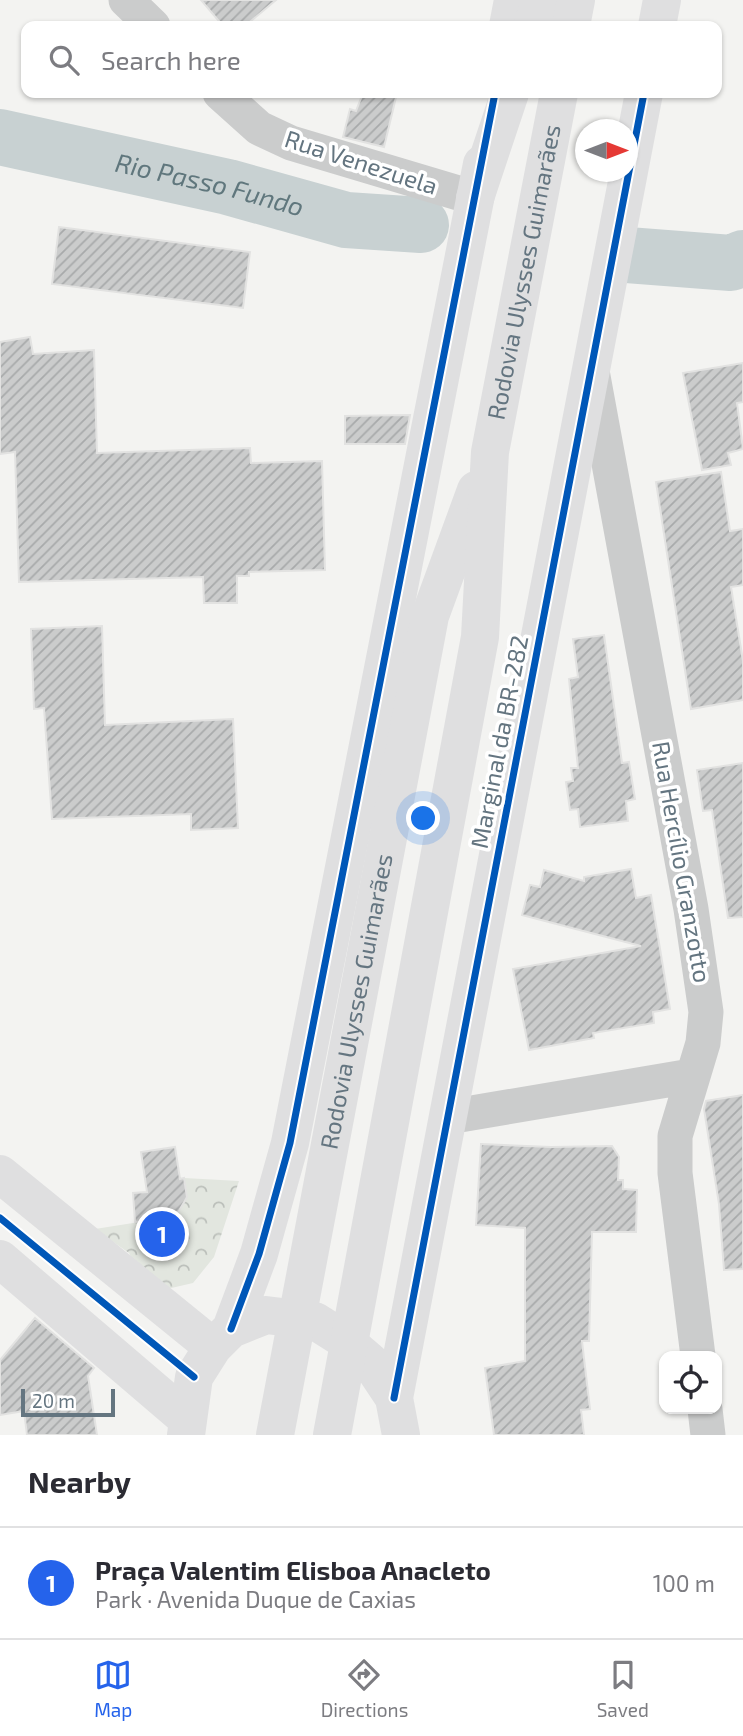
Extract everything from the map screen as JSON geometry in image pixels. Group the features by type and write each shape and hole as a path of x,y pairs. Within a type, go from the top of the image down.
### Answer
{"main road":[{"path":"509,21 513,0"},
{"path":"534,21 541,0"},
{"path":"572,21 576,0"},
{"path":"658,21 662,0"},
{"path":"186,1426 194,1377 222,1338 259,1254 290,1143 494,98"},
{"path":"475,198 508,98"},
{"name":"Rodovia Ulysses Guimarães","path":"332,1435 480,637 491,452 558,98"},
{"name":"Marginal da BR-282","path":"394,1398 643,98"},
{"name":"Rodovia Ulysses Guimarães","path":"275,1435 430,615 491,452"},
{"path":"0,1174 222,1338"},
{"path":"0,1259 186,1426"},
{"path":"222,1338 265,1315 315,1321 342,1338 370,1362 394,1398 401,1435"}],"street":[{"path":"126,0 148,21"},
{"name":"Rua Venezuela","path":"226,98 259,128 291,144 475,198"},
{"name":"Rua Hercílio Granzotto","path":"592,367 700,960 706,1012 704,1043 691,1076 675,1136 675,1172 697,1351"},
{"path":"448,1117 691,1076"},
{"path":"706,1414 708,1435"}],"green space":[{"path":"184,1178 239,1181 214,1257 193,1283 167,1289 137,1270 129,1253 95,1229 152,1220 187,1197"}],"building":[{"path":"201,0 276,0 251,21 219,21"},
{"path":"361,98 396,98 384,147 343,137 350,109 356,111"},
{"path":"59,227 250,252 243,308 52,284"},
{"path":"30,337 33,354 94,350 97,453 250,448 251,463 322,461 325,570 249,572 249,576 237,576 237,603 204,603 203,577 19,582 15,452 0,454 0,342"},
{"path":"743,363 743,402 737,403 743,449 728,453 731,465 702,470 683,373"},
{"path":"410,415 405,444 345,444 345,416"},
{"path":"721,472 730,531 743,529 743,585 731,587 743,661 743,700 691,709 656,482"},
{"path":"102,626 105,725 233,719 238,828 191,830 191,814 52,819 44,708 34,709 31,629"},
{"path":"604,635 622,763 629,762 635,799 626,801 628,821 580,827 578,809 570,810 566,782 573,781 571,768 578,768 569,679 578,677 573,639"},
{"path":"743,763 743,917 728,918 712,810 703,811 697,770"},
{"path":"631,869 636,898 651,895 670,1009 653,1012 654,1023 593,1033 594,1038 529,1050 513,969 641,946 522,915 530,885 540,887 544,870 584,881 584,877"},
{"path":"743,1095 743,1269 724,1270 719,1204 704,1109 706,1101"},
{"path":"481,1144 612,1146 619,1157 618,1180 623,1180 623,1189 637,1190 636,1232 592,1232 589,1341 582,1341 590,1409 581,1410 584,1435 494,1435 485,1368 525,1361 525,1228 476,1225"},
{"path":"175,1147 180,1179 184,1178 187,1197 179,1211 152,1237 152,1220 135,1222 133,1193 147,1192 141,1152"},
{"path":"35,1318 94,1368 88,1376 97,1435 27,1435 24,1411 0,1415 0,1360"}],"waterway":[{"name":"Rio Passo Fundo","path":"0,137 228,187 346,220 421,225"},
{"name":"Rio Passo Fundo","path":"627,255 731,263 743,258"},
{"path":"731,263 743,267"}],"cycle path":[{"path":"231,1329 259,1254 290,1143 494,98"},
{"path":"394,1398 643,98"},
{"path":"0,1218 194,1377"}],"place":[{"name":"Praça Valentim Elisboa Anacleto","path":"162,1234"}]}
